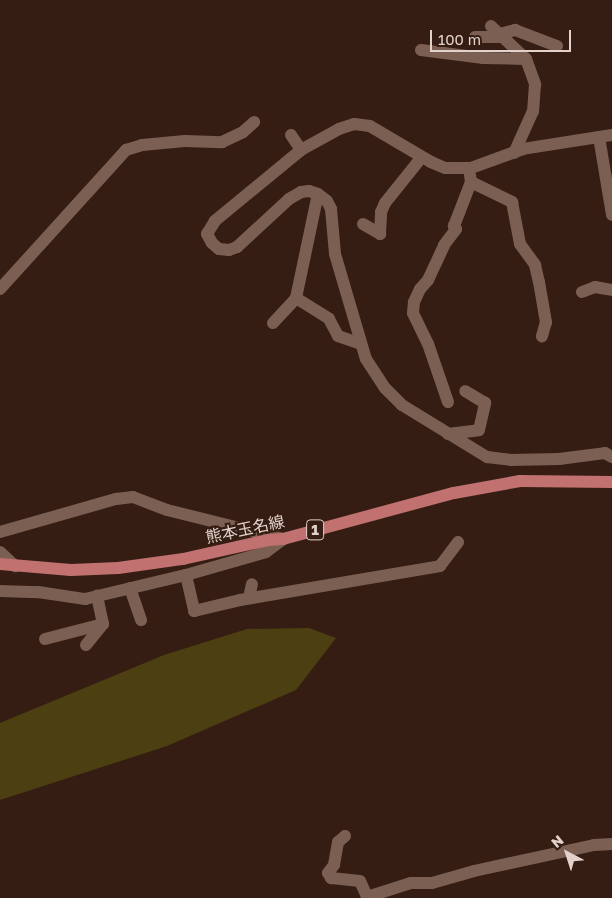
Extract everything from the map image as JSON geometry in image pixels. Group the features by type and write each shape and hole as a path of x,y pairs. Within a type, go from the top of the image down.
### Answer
{"main road":[{"name":"熊本玉名線","path":"0,564 72,570 118,568 183,560 268,540 283,539 454,493 520,481 612,482"}],"street":[{"path":"475,37 515,30 557,46"},
{"path":"498,33 526,59 535,84 533,111 514,153"},
{"path":"421,50 483,58 526,59"},
{"path":"0,289 126,150 142,145 185,141 222,142 243,132 254,122"},
{"path":"612,135 514,153 468,168 445,168 421,158 370,126 354,124 339,129 301,150 215,221 207,234 212,243 219,249 229,250 237,247 289,199 301,192 309,191 318,194 327,201 331,209 336,254 361,344 375,373 402,405 487,457 511,460 559,460 605,453 612,457"},
{"path":"291,135 301,150"},
{"path":"599,137 612,215"},
{"path":"363,224 380,234 380,212 421,158"},
{"path":"448,402 431,352 413,313 414,302 420,289 428,280 444,245 456,229 454,226 471,182 468,168"},
{"path":"471,182 512,202 520,244 535,265 539,282 546,322 542,336"},
{"path":"273,323 296,298 318,194"},
{"path":"582,292 594,287 612,290"},
{"path":"296,298 329,319 338,336 361,344"},
{"path":"448,434 479,430 485,403 465,391"},
{"path":"0,532 116,499 133,497 167,510 283,539"},
{"path":"0,591 38,592 84,599 186,575 266,552 283,539"},
{"path":"186,575 194,611 249,598 440,566 458,542"},
{"path":"0,552 16,566"},
{"path":"249,598 252,584"},
{"path":"130,588 141,620"},
{"path":"97,596 104,624"},
{"path":"45,639 104,624"},
{"path":"86,645 104,624"},
{"path":"345,836 338,842 334,865 328,873 331,878 360,881 365,897 412,883 432,883 474,871 594,844 612,844"}],"shaded area":[{"path":"309,628 336,638 296,690 167,746 0,800 0,723 164,655 247,629"}]}
